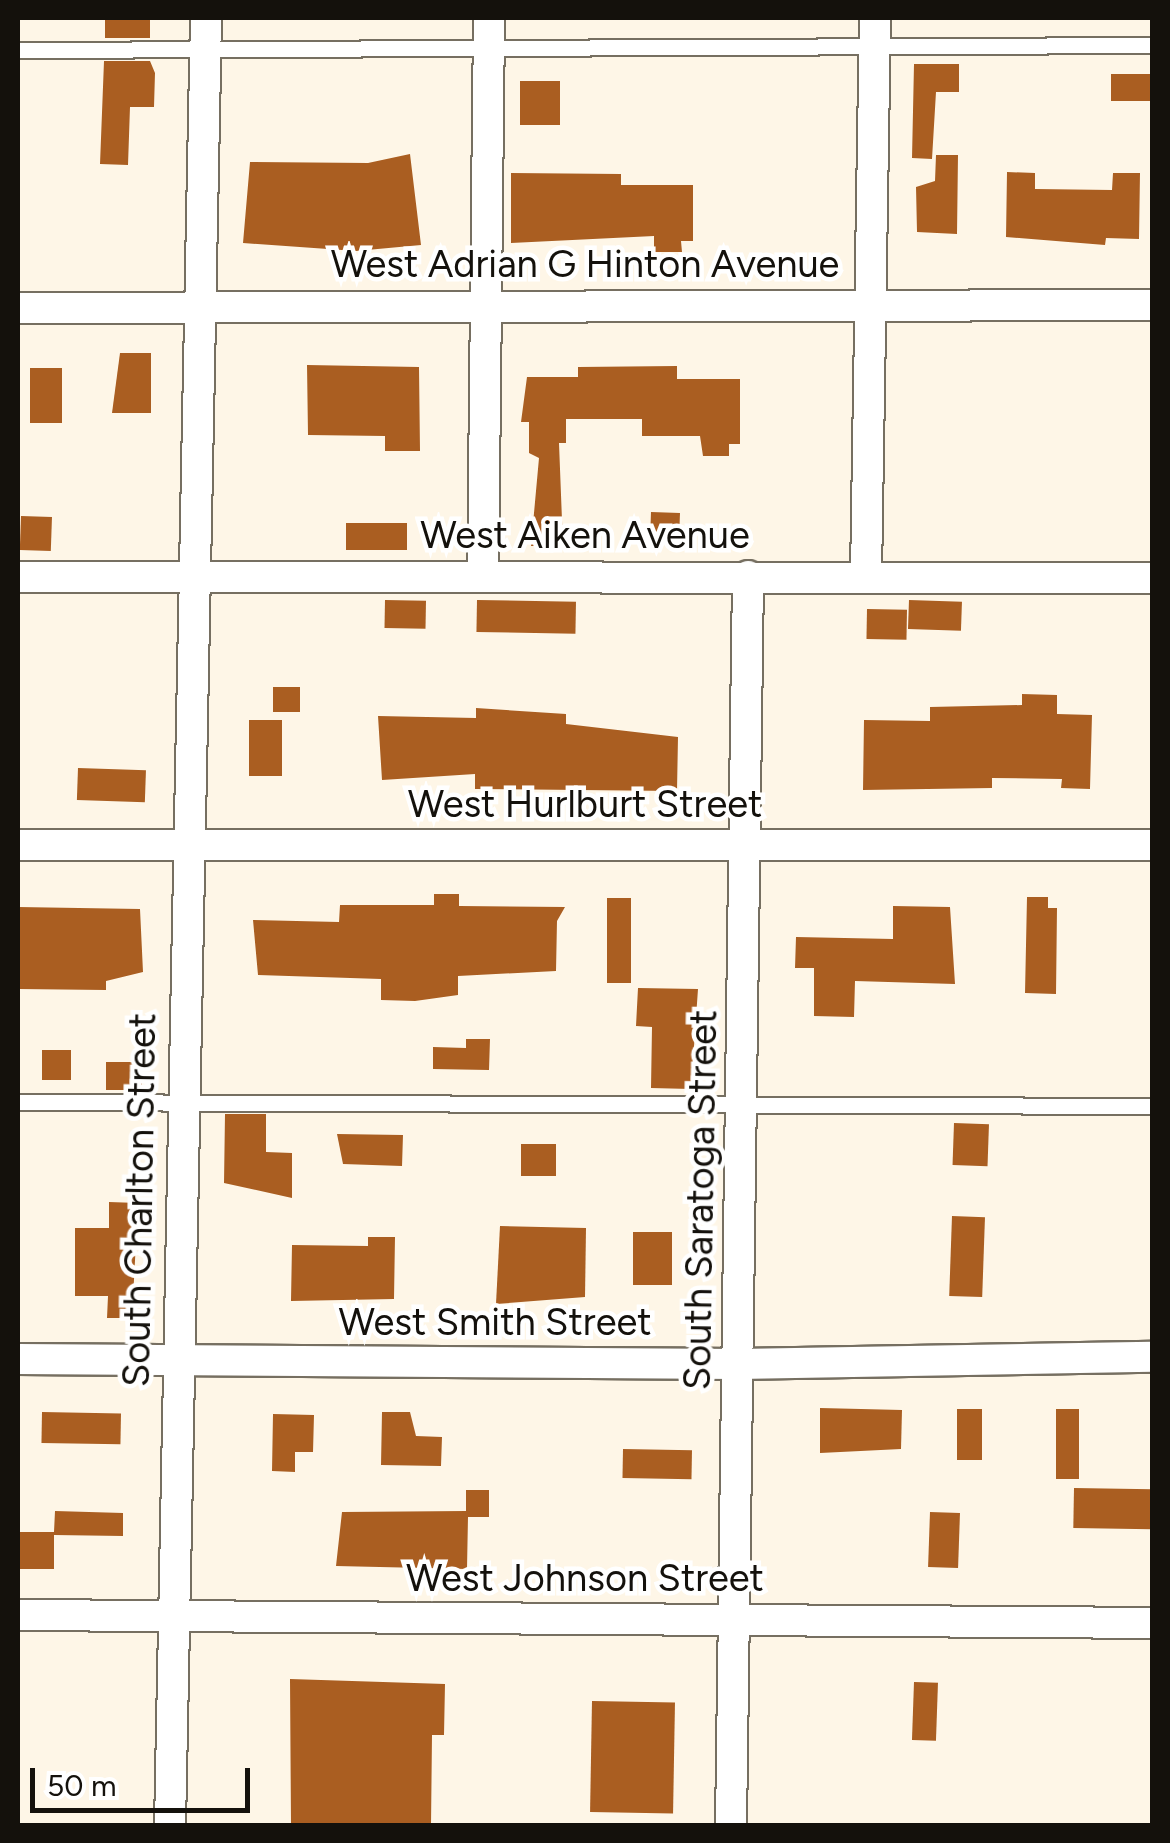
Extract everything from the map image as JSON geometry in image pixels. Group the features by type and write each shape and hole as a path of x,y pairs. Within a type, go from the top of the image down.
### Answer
{"street":[{"name":"South Charlton Street","path":"170,1826 181,1103 206,18"},
{"path":"483,575 489,18"},
{"path":"866,576 875,18"},
{"name":"West Adrian G Hinton Avenue","path":"18,308 1152,305"},
{"name":"South Saratoga Street","path":"731,1826 748,576"},
{"name":"West Aiken Avenue","path":"18,577 1152,578"},
{"name":"West Hurlburt Street","path":"18,845 1152,845"},
{"name":"West Smith Street","path":"18,1359 738,1364 1152,1358"},
{"name":"West Johnson Street","path":"18,1615 1152,1624"}],"lane":[{"path":"18,50 874,50 1152,46"},
{"path":"18,1102 1152,1106"}],"building":[{"path":"105,18 150,18 150,38 105,38"},
{"path":"104,61 150,61 155,73 154,107 130,107 128,165 100,164"},
{"path":"914,64 959,64 959,92 936,92 932,159 912,158"},
{"path":"1111,74 1152,74 1152,101 1111,101"},
{"path":"520,81 560,81 560,125 520,125"},
{"path":"410,154 421,245 356,251 243,243 250,162 368,163"},
{"path":"936,155 958,155 957,234 917,232 916,187 935,181"},
{"path":"1007,172 1035,173 1035,189 1112,190 1113,173 1140,173 1139,239 1106,238 1105,245 1006,237"},
{"path":"511,173 621,174 621,185 693,185 693,241 681,241 682,252 654,252 654,236 511,243"},
{"path":"120,353 151,353 151,413 112,413"},
{"path":"307,365 419,367 420,451 385,451 385,436 308,435"},
{"path":"677,366 677,379 740,379 740,444 729,444 729,456 703,456 700,436 642,436 642,419 566,419 566,443 559,443 563,546 531,546 539,458 529,453 529,422 521,422 527,377 578,377 578,367"},
{"path":"30,368 62,368 62,423 30,423"},
{"path":"651,512 680,513 679,542 650,541"},
{"path":"21,516 52,517 51,551 20,550"},
{"path":"346,523 407,523 407,550 346,550"},
{"path":"385,600 426,601 426,629 385,628"},
{"path":"477,600 576,602 575,634 476,632"},
{"path":"909,600 962,602 961,631 908,629"},
{"path":"867,609 907,610 906,640 866,639"},
{"path":"273,687 300,687 300,712 273,712"},
{"path":"1022,694 1057,695 1057,714 1092,715 1090,789 1061,788 1062,779 992,778 992,788 863,790 864,720 930,721 930,707 1022,705"},
{"path":"476,708 566,714 566,724 678,737 677,791 475,789 475,774 382,780 378,716 476,718"},
{"path":"249,720 282,720 282,776 249,776"},
{"path":"78,768 146,770 145,802 77,800"},
{"path":"434,894 459,894 459,906 565,907 557,921 556,971 458,976 458,995 415,1001 381,1000 381,979 258,975 253,920 339,922 340,905 434,905"},
{"path":"1027,897 1048,897 1048,908 1057,908 1056,994 1025,993"},
{"path":"607,898 631,898 631,983 607,983"},
{"path":"893,906 950,907 955,984 855,981 854,1017 814,1016 814,968 795,968 796,937 893,939"},
{"path":"18,907 140,909 143,972 106,981 106,990 18,989"},
{"path":"638,988 698,989 691,1089 651,1088 652,1027 636,1026"},
{"path":"466,1039 490,1039 489,1070 433,1069 433,1047 466,1048"},
{"path":"42,1050 71,1050 71,1080 42,1080"},
{"path":"106,1062 142,1062 142,1090 106,1090"},
{"path":"225,1114 266,1114 266,1152 292,1153 292,1198 224,1183"},
{"path":"954,1123 989,1124 988,1166 953,1165"},
{"path":"337,1134 403,1135 402,1166 343,1164"},
{"path":"521,1144 556,1144 556,1176 521,1176"},
{"path":"109,1202 138,1203 132,1318 107,1318 108,1296 75,1296 75,1228 109,1228"},
{"path":"952,1216 985,1217 982,1297 949,1296"},
{"path":"500,1226 586,1228 585,1297 496,1304"},
{"path":"633,1232 672,1232 672,1285 633,1285"},
{"path":"368,1237 395,1237 394,1299 291,1301 292,1245 368,1246"},
{"path":"820,1408 902,1410 901,1449 820,1453"},
{"path":"957,1409 982,1409 982,1460 957,1460"},
{"path":"1056,1409 1079,1409 1079,1479 1056,1479"},
{"path":"42,1412 121,1413 120,1444 41,1443"},
{"path":"382,1412 410,1412 416,1436 442,1437 441,1466 381,1465"},
{"path":"273,1414 314,1415 313,1452 295,1452 295,1472 272,1471"},
{"path":"623,1449 692,1450 691,1479 622,1478"},
{"path":"1074,1488 1152,1489 1151,1529 1073,1528"},
{"path":"466,1490 489,1490 489,1517 468,1517 467,1569 336,1566 342,1512 466,1511"},
{"path":"55,1511 123,1513 123,1536 54,1535 54,1569 18,1569 18,1532 54,1532"},
{"path":"930,1512 960,1513 958,1568 928,1567"},
{"path":"290,1679 445,1684 444,1735 432,1735 431,1826 291,1826"},
{"path":"914,1682 938,1683 936,1741 912,1740"},
{"path":"592,1701 675,1702 673,1813 590,1812"}]}
